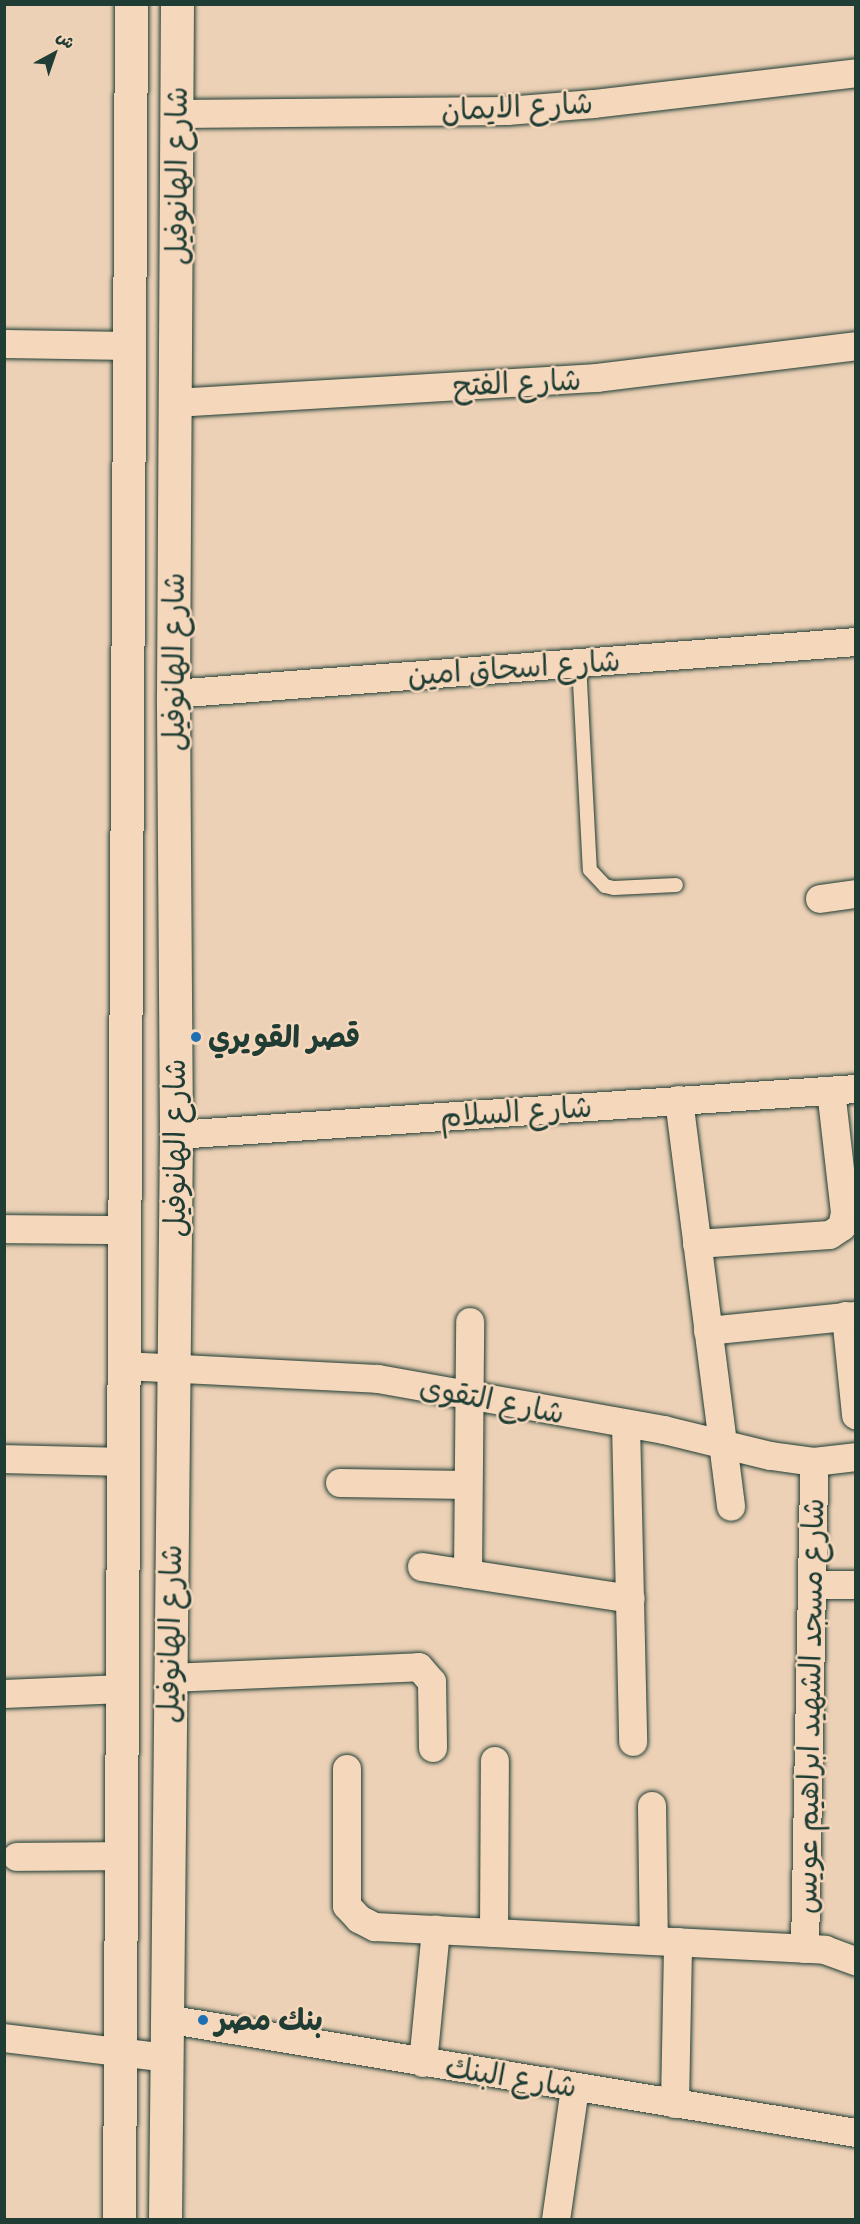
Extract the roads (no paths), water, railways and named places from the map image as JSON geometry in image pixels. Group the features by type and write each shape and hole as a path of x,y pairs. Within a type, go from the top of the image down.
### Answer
{"street":[{"name":"شارع الهانوفيل","path":"119,2220 123,1689 122,1230 131,4"},
{"name":"شارع الهانوفيل","path":"165,2220 176,1135 173,694 177,4"},
{"name":"شارع الايمان","path":"177,114 507,111 594,104 855,73"},
{"path":"4,344 130,346"},
{"name":"شارع الفتح","path":"176,404 597,378 855,346"},
{"name":"شارع اسحاق امين","path":"173,694 855,642"},
{"path":"820,899 855,894"},
{"path":"697,1244 830,1235 843,1227 845,1213 843,1090"},
{"name":"شارع السلام","path":"176,1135 843,1090"},
{"path":"679,1100 730,1507"},
{"path":"4,1229 122,1230"},
{"path":"708,1331 851,1316 855,1415"},
{"path":"468,1574 470,1322"},
{"name":"شارع التقوى","path":"123,1366 378,1380 626,1424 723,1446 814,1462 855,1457"},
{"path":"626,1424 633,1742"},
{"path":"4,1459 123,1462"},
{"name":"شارع مسجد الشهيد ابراهيم عويس","path":"805,1949 814,1462"},
{"path":"340,1483 468,1485"},
{"path":"422,1567 631,1599"},
{"path":"812,1585 855,1585"},
{"path":"170,1678 419,1667 432,1682 433,1748"},
{"path":"4,1695 123,1689"},
{"path":"494,1933 495,1761"},
{"path":"347,1769 347,1906 359,1919 375,1927 825,1950 855,1961"},
{"path":"652,1806 666,1942 675,2104"},
{"path":"17,1857 122,1857"},
{"path":"423,2063 436,1930"},
{"name":"شارع البنك","path":"166,2019 855,2133"},
{"path":"4,2038 167,2058"},
{"path":"556,2220 576,2088"}],"lane":[{"path":"579,663 590,870 605,886 614,888 676,885"}],"place":[{"name":"قصر القويري","path":"196,1037"},
{"name":"بنك مصر","path":"203,2020"}]}
